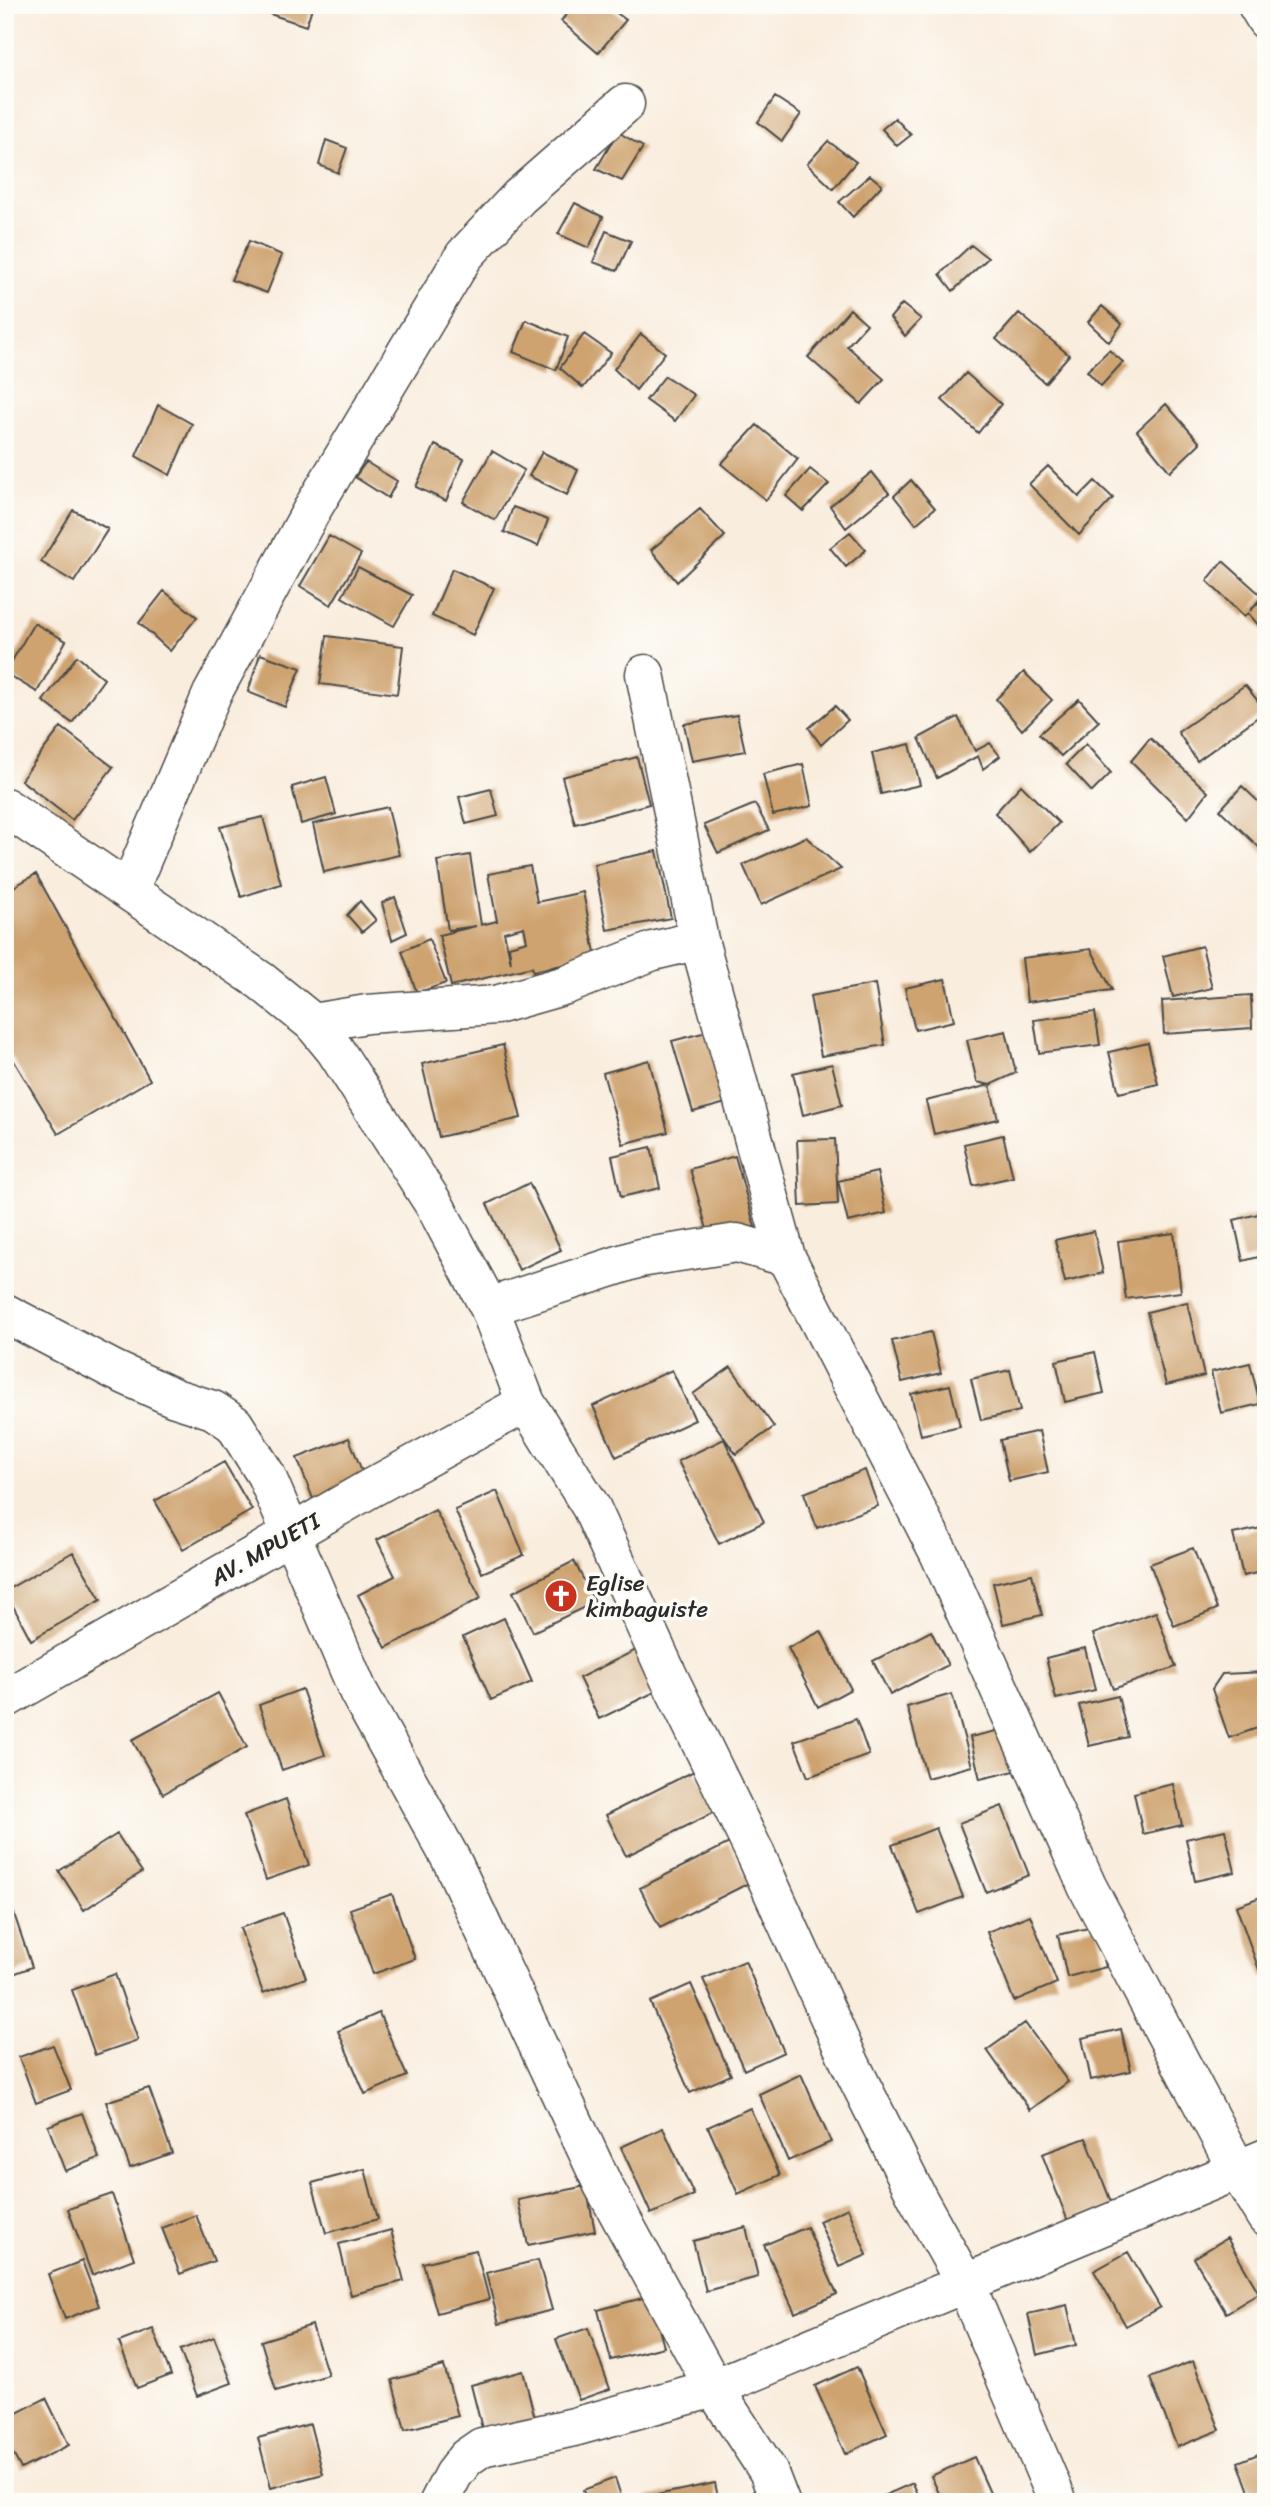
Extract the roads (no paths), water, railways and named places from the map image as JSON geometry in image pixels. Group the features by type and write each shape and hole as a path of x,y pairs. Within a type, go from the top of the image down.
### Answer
{"street":[{"path":"129,890 212,694 314,506 464,256 519,197 625,104"},
{"path":"646,674 699,940 786,1257 940,1553 1087,1886 1252,2165 1266,2217"},
{"path":"5,807 261,981 313,1023 335,1050 435,1206 489,1307 526,1403 592,1507 670,1680 756,1855 850,2063 918,2199 966,2285 1058,2502"},
{"path":"313,1023 367,1013 496,1005 566,985 653,951 699,940"},
{"path":"489,1307 640,1258 737,1243 786,1257"},
{"path":"5,1313 114,1370 175,1398 213,1410 234,1424 266,1475 358,1691 452,1861 603,2185 714,2388 768,2471 780,2502"},
{"name":"AV. MPUETI","path":"5,1699 291,1534 526,1403"},
{"path":"439,2502 453,2475 466,2458 482,2447 574,2427 714,2388 1252,2165"}],"place":[{"name":"Eglise kimbaguiste","path":"561,1596"}]}
